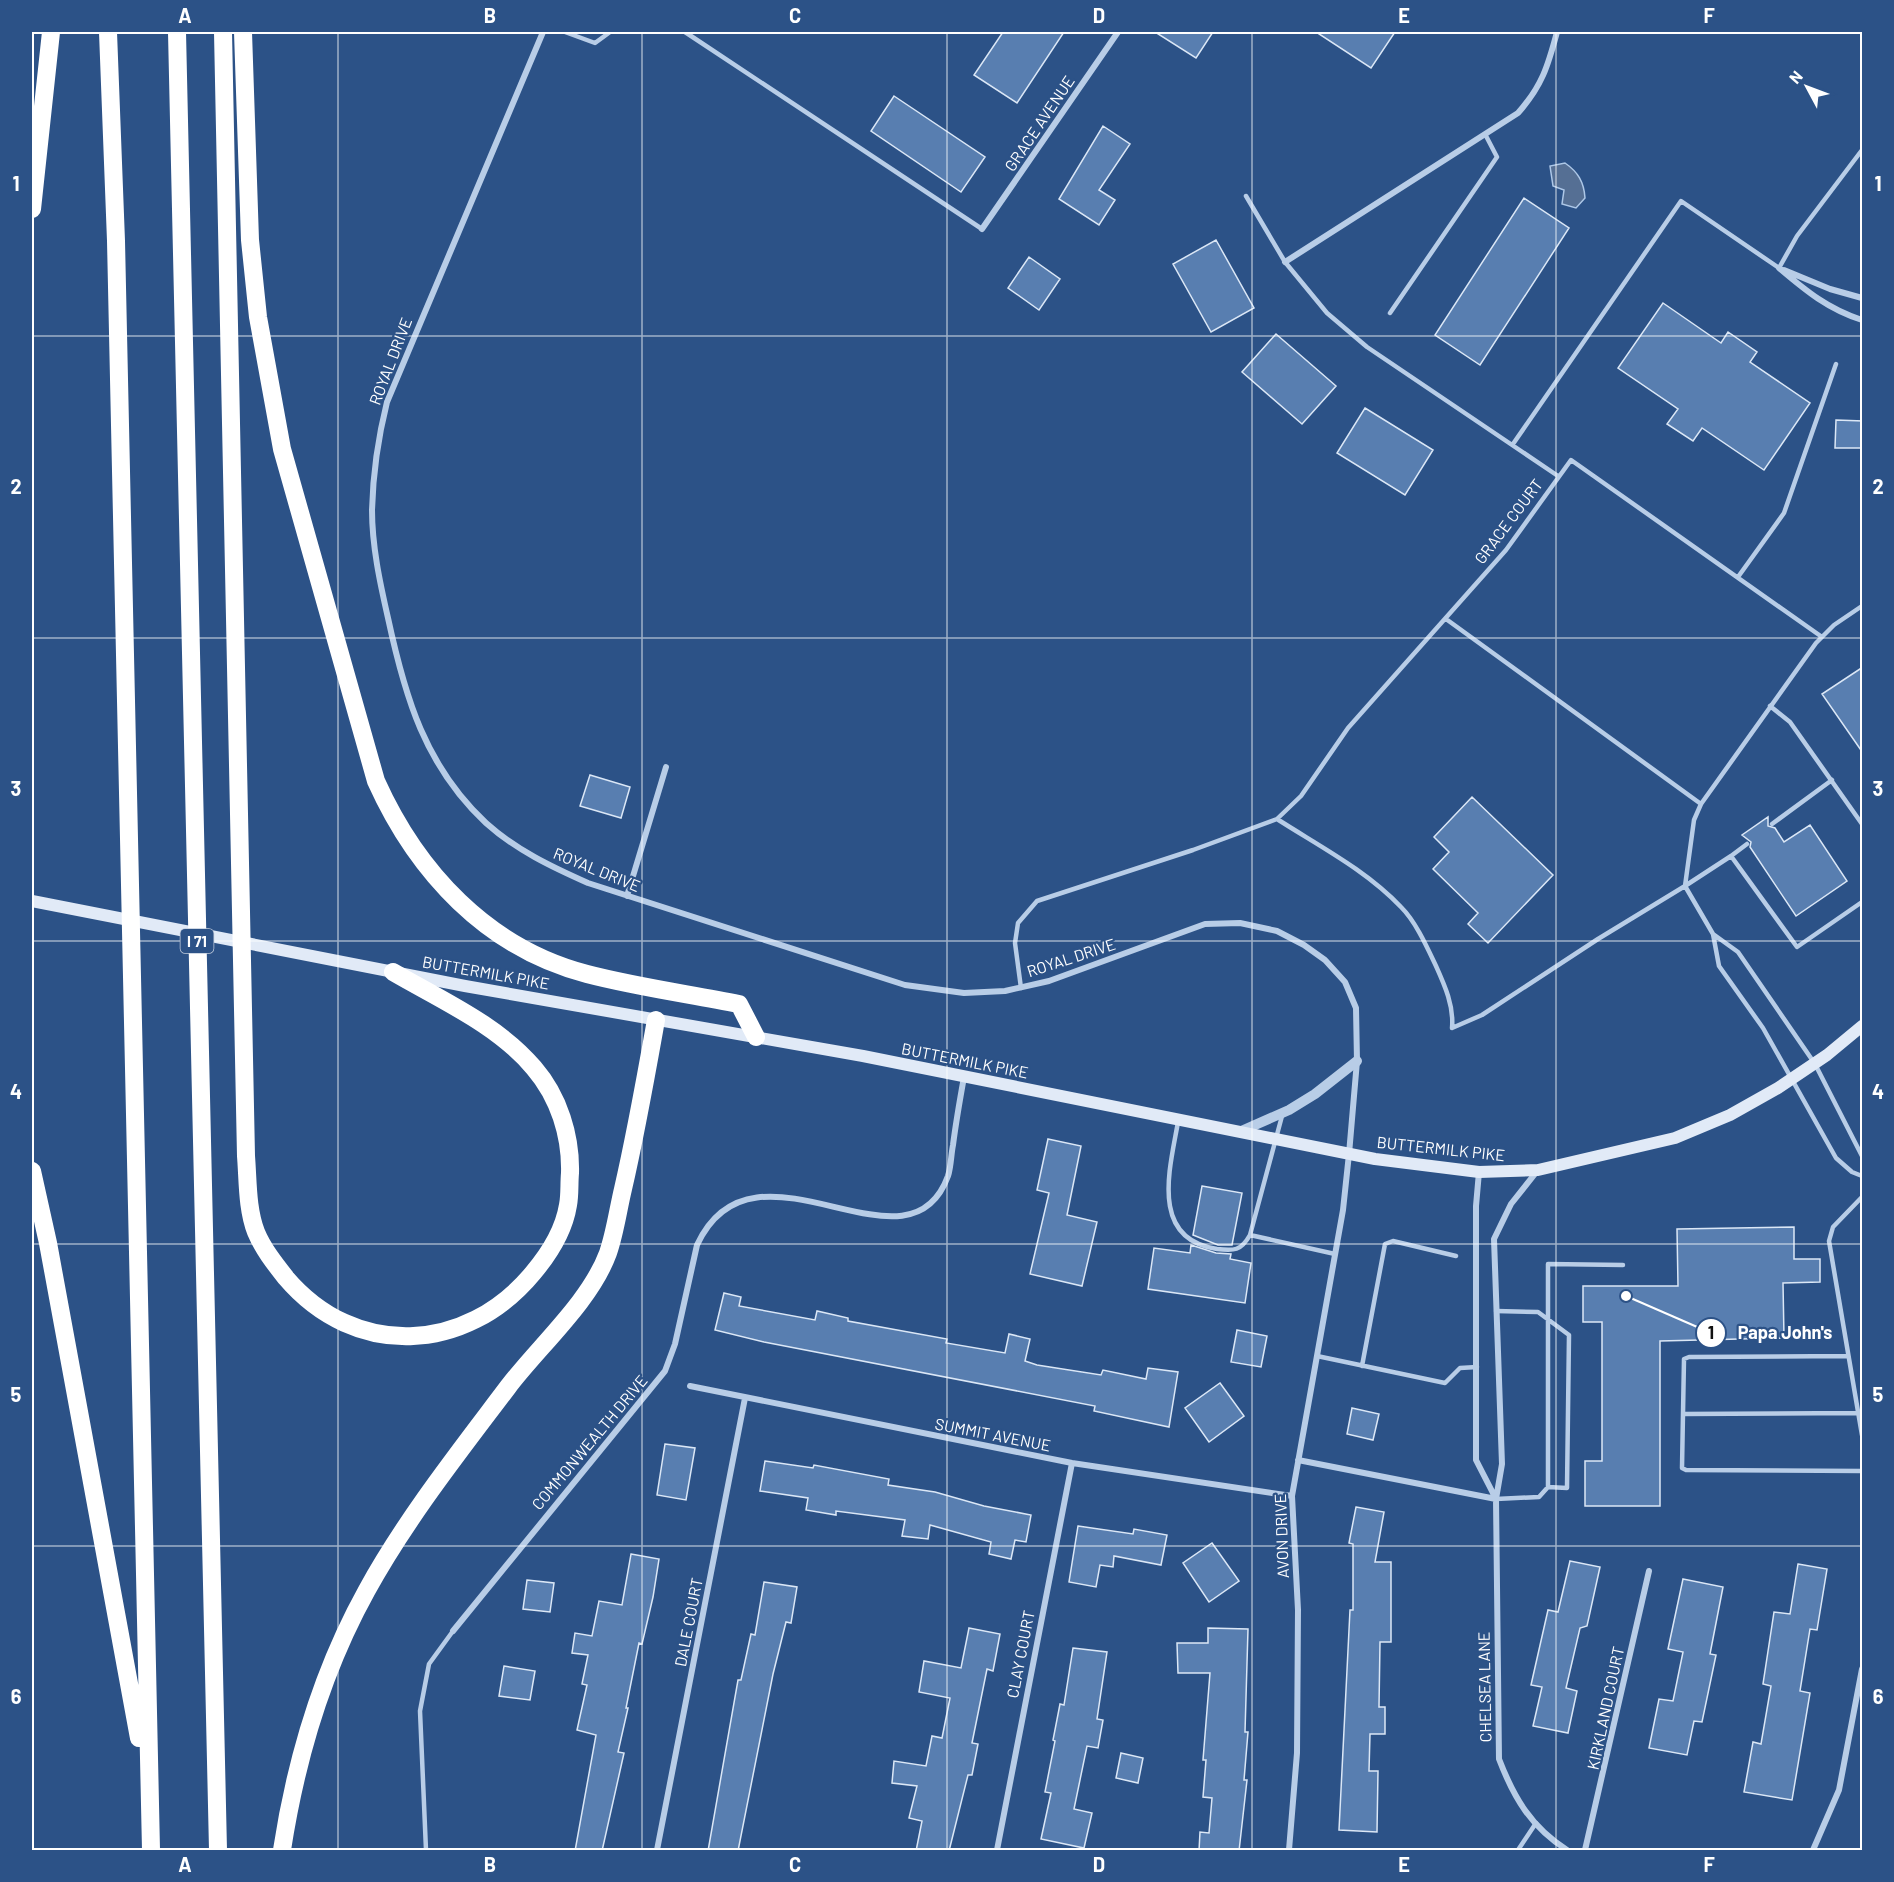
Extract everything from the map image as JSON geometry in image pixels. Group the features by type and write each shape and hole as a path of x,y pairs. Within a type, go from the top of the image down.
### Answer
{"highway":[{"path":"32,209 51,32"},
{"path":"108,32 116,241 151,1851"},
{"name":"I 71","path":"177,32 218,1851"},
{"path":"223,32 246,1156 251,1215 256,1233 273,1262 302,1296 328,1316 371,1332 394,1336 447,1332 474,1323 515,1295 546,1257 558,1235 568,1205 570,1151 550,1090 515,1048 481,1023 393,972"},
{"path":"243,32 250,240 258,317 280,438 376,781 393,819 434,877 471,914 527,951 586,974 739,1004 756,1037"},
{"path":"282,1851 291,1790 315,1706 340,1643 367,1590 395,1542 509,1385 591,1284 608,1253 638,1122 656,1020"},
{"path":"32,1171 48,1243 149,1791"}],"main road":[{"name":"BUTTERMILK PIKE","path":"32,901 393,972 964,1076 1349,1154 1479,1172 1538,1170 1675,1138 1730,1115 1791,1080 1863,1026"}],"street":[{"name":"ROYAL DRIVE","path":"543,32 387,402 378,437 374,480 375,548 400,674 418,728 452,785 486,823 512,843 550,866 588,883 905,985 964,993 1021,988 1070,975 1205,924 1250,925 1277,931 1304,945 1325,960 1345,982 1356,1008 1357,1061 1349,1154"},
{"name":"GRACE AVENUE","path":"982,229 1118,32"},
{"path":"1285,262 1518,113 1534,95 1546,73 1557,32"},
{"path":"1779,268 1830,289 1863,298"},
{"path":"1779,268 1814,298 1838,312 1863,320"},
{"path":"627,896 666,767"},
{"path":"1239,1131 1283,1113 1315,1094 1357,1061"},
{"name":"COMMONWEALTH DRIVE","path":"453,1631 512,1555 658,1381 675,1344 697,1245 703,1232 721,1211 730,1204 752,1197 790,1197 886,1218 915,1214 935,1198 948,1176 964,1076"},
{"name":"AVON DRIVE","path":"1289,1851 1297,1753 1298,1610 1292,1496 1335,1254 1349,1154"},
{"name":"CHELSEA LANE","path":"1538,1170 1511,1204 1494,1239 1502,1464 1496,1499 1499,1759 1512,1794 1536,1823 1567,1851"},
{"name":"CHELSEA LANE","path":"1479,1172 1476,1206 1476,1460 1496,1499"},
{"name":"SUMMIT AVENUE","path":"690,1386 1072,1463 1292,1496"},
{"name":"DALE COURT","path":"657,1851 745,1398"},
{"path":"1299,1460 1496,1499"},
{"name":"CLAY COURT","path":"997,1851 1072,1463"},
{"name":"KIRKLAND COURT","path":"1585,1851 1649,1571"},
{"path":"1813,1851 1839,1790 1863,1669"}],"lane":[{"path":"565,32 595,43 610,32"},
{"path":"686,32 982,229"},
{"path":"1390,313 1497,157 1485,134"},
{"path":"1513,444 1681,201 1779,268 1797,236 1863,150"},
{"name":"GRACE COURT","path":"1246,196 1285,262 1327,313 1367,347 1558,476 1506,550 1348,728 1301,796 1277,819"},
{"path":"1738,577 1784,513 1836,364"},
{"path":"1558,476 1571,460 1822,637"},
{"path":"1863,606 1822,637 1701,804 1694,820 1686,886 1713,934 1719,966 1763,1028 1836,1158 1852,1172 1863,1176"},
{"path":"1446,619 1701,804"},
{"path":"1770,706 1790,722 1863,824"},
{"path":"1772,824 1832,780"},
{"path":"1021,988 1015,943 1018,923 1037,901 1193,850 1277,819 1366,875 1403,908 1442,978 1453,1012 1452,1028 1482,1015 1598,939 1686,886 1747,844"},
{"path":"1731,856 1797,947 1863,902"},
{"path":"1713,934 1738,952 1815,1064 1863,1156"},
{"path":"1179,1119 1167,1195 1175,1222 1191,1240 1203,1247 1235,1251 1244,1246 1250,1235 1283,1113"},
{"path":"1863,1197 1833,1227 1829,1241 1863,1435"},
{"path":"1250,1235 1335,1254"},
{"path":"1362,1366 1385,1245 1393,1241 1456,1256"},
{"path":"1496,1499 1539,1497 1548,1487 1546,1321 1548,1264 1623,1265"},
{"path":"1496,1311 1538,1312 1546,1321 1569,1335 1567,1488 1548,1487"},
{"path":"1317,1356 1445,1383 1460,1368 1477,1367"},
{"path":"1848,1356 1689,1357 1684,1359 1682,1467 1686,1470 1863,1471"},
{"path":"1683,1414 1858,1413"},
{"path":"426,1851 420,1712 429,1664 453,1631"},
{"path":"1518,1851 1536,1823"}],"water":[{"path":"1565,163 1582,182 1585,198 1576,208 1562,204 1564,190 1553,186 1550,166"}],"building":[{"path":"1003,32 1064,32 1017,103 974,75"},
{"path":"1155,32 1213,32 1196,58"},
{"path":"1316,32 1395,32 1371,68"},
{"path":"894,96 985,157 961,192 871,131"},
{"path":"1103,126 1130,144 1099,190 1115,200 1099,225 1059,199"},
{"path":"1524,198 1569,228 1480,365 1435,335"},
{"path":"1216,240 1254,308 1211,332 1173,264"},
{"path":"1029,257 1060,279 1039,310 1008,288"},
{"path":"1663,303 1721,343 1728,332 1757,352 1750,362 1810,403 1764,470 1702,428 1693,441 1667,424 1678,409 1618,368"},
{"path":"1276,334 1336,386 1302,424 1242,372"},
{"path":"1365,408 1433,450 1405,495 1337,453"},
{"path":"1836,420 1863,421 1863,448 1835,448"},
{"path":"1863,667 1863,753 1822,694"},
{"path":"590,775 630,787 621,818 580,806"},
{"path":"1472,797 1553,875 1488,943 1468,924 1478,913 1433,869 1449,852 1434,837"},
{"path":"1768,817 1768,826 1775,828 1784,842 1810,825 1847,881 1796,916 1750,847 1751,842 1742,835"},
{"path":"1048,1139 1081,1146 1067,1215 1097,1222 1082,1286 1030,1274 1049,1193 1037,1190"},
{"path":"1202,1186 1242,1193 1232,1245 1218,1245 1193,1235"},
{"path":"1794,1227 1794,1259 1820,1259 1820,1282 1783,1283 1784,1338 1660,1341 1660,1506 1585,1506 1585,1461 1602,1461 1602,1322 1583,1322 1583,1286 1678,1286 1677,1229"},
{"path":"1191,1245 1216,1253 1231,1254 1230,1259 1251,1263 1245,1303 1148,1289 1154,1248 1190,1253"},
{"path":"724,1293 741,1297 739,1306 815,1320 817,1311 848,1318 848,1321 947,1339 946,1343 1005,1353 1009,1334 1030,1339 1025,1361 1037,1365 1101,1375 1103,1370 1146,1379 1148,1368 1178,1372 1169,1427 1094,1411 1095,1406 764,1342 715,1330"},
{"path":"1237,1330 1267,1336 1261,1367 1231,1362"},
{"path":"1220,1383 1244,1416 1209,1442 1185,1408"},
{"path":"1352,1408 1379,1414 1373,1440 1347,1434"},
{"path":"665,1444 695,1448 686,1500 657,1495"},
{"path":"765,1461 813,1468 814,1465 889,1479 888,1485 935,1492 984,1506 1031,1515 1026,1542 1015,1540 1011,1559 989,1554 991,1542 930,1525 928,1539 902,1536 905,1520 836,1511 836,1515 806,1510 808,1498 760,1491"},
{"path":"1356,1507 1384,1512 1375,1562 1391,1562 1391,1642 1380,1642 1379,1707 1385,1707 1385,1734 1370,1734 1369,1771 1378,1771 1377,1832 1339,1830 1350,1610 1353,1610 1353,1544 1349,1543"},
{"path":"1078,1526 1133,1534 1134,1529 1167,1535 1161,1565 1114,1556 1113,1567 1100,1565 1096,1587 1069,1582"},
{"path":"1212,1543 1239,1581 1209,1602 1183,1563"},
{"path":"631,1554 659,1559 642,1644 639,1643 618,1752 624,1753 602,1851 575,1851 596,1735 577,1730 587,1685 582,1684 588,1655 572,1653 575,1633 592,1636 599,1601 622,1605"},
{"path":"1570,1561 1600,1567 1587,1626 1580,1628 1566,1688 1577,1691 1568,1733 1533,1726 1542,1687 1531,1685 1548,1610 1558,1612"},
{"path":"1798,1564 1827,1569 1817,1630 1810,1629 1800,1691 1810,1693 1792,1800 1744,1792 1753,1742 1761,1744 1771,1686 1763,1684 1774,1612 1790,1614"},
{"path":"1683,1579 1723,1587 1710,1654 1716,1655 1702,1722 1694,1721 1687,1755 1649,1748 1659,1699 1673,1701 1683,1652 1668,1649"},
{"path":"527,1580 554,1583 550,1612 523,1609"},
{"path":"764,1582 797,1587 791,1623 786,1622 773,1674 738,1851 708,1851 738,1680 741,1680 751,1634 755,1635"},
{"path":"969,1628 1000,1634 993,1671 987,1669 972,1743 978,1744 972,1775 968,1775 949,1851 916,1851 922,1821 909,1818 917,1786 892,1783 894,1761 926,1766 932,1736 942,1738 950,1698 919,1692 924,1661 961,1668"},
{"path":"1208,1628 1248,1629 1245,1732 1248,1732 1244,1780 1247,1780 1239,1851 1199,1851 1200,1832 1209,1833 1212,1798 1203,1797 1206,1760 1203,1760 1210,1673 1178,1673 1177,1643 1208,1643"},
{"path":"1073,1648 1107,1652 1097,1719 1103,1720 1098,1748 1087,1746 1074,1809 1092,1813 1084,1848 1041,1839 1051,1793 1045,1792 1055,1741 1053,1740 1060,1704 1064,1705"},
{"path":"504,1666 535,1671 530,1700 499,1696"},
{"path":"1121,1753 1143,1758 1138,1783 1116,1778"}],"place":[{"name":"Papa John's","path":"1626,1296"}]}
